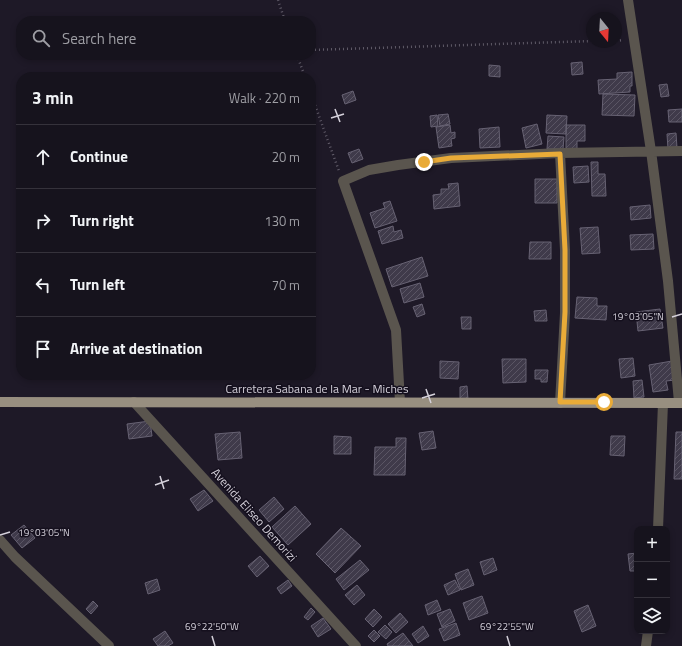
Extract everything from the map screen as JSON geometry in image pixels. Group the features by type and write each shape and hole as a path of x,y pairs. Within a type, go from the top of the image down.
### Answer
{"main road":[{"name":"Carretera Sabana de la Mar - Miches","path":"0,402 681,402"}],"street":[{"path":"628,0 651,151 668,281 681,402"},
{"path":"400,402 396,330 342,181 369,170 451,158 682,151"},
{"path":"560,154 565,250 565,312 560,402"},
{"name":"Avenida Eliseo Demorizi","path":"134,402 356,646"},
{"path":"658,526 663,402"},
{"path":"0,540 109,646"},
{"path":"646,646 648,634"}],"path":[{"path":"278,0 283,16"},
{"path":"316,50 586,41"},
{"path":"299,60 303,72"},
{"path":"316,108 342,181"}],"building":[{"path":"582,62 583,74 572,75 571,63"},
{"path":"489,65 500,66 500,77 489,76"},
{"path":"632,72 632,86 630,86 630,92 599,94 598,80 617,79 617,73"},
{"path":"667,84 669,96 661,97 659,85"},
{"path":"353,91 356,100 345,104 342,95"},
{"path":"603,94 635,95 634,116 602,115"},
{"path":"682,109 682,122 669,122 668,110"},
{"path":"448,114 450,124 440,126 438,115"},
{"path":"437,115 438,126 431,127 430,116"},
{"path":"547,115 567,116 566,134 546,133"},
{"path":"537,124 542,144 526,148 522,128"},
{"path":"450,125 451,133 455,132 455,138 451,139 452,146 439,148 436,127"},
{"path":"566,125 585,125 585,141 577,141 577,149 566,149"},
{"path":"499,127 500,147 480,148 479,129"},
{"path":"676,133 677,148 668,149 667,134"},
{"path":"548,136 564,137 563,149 547,149"},
{"path":"359,149 363,159 352,163 348,153"},
{"path":"591,162 598,162 598,174 605,174 606,196 592,196"},
{"path":"588,166 589,182 574,183 573,167"},
{"path":"535,179 557,179 557,203 535,203"},
{"path":"458,183 460,206 434,209 433,195 441,194 441,189 449,189 448,184"},
{"path":"390,201 397,221 375,228 370,213 385,208 383,203"},
{"path":"650,205 651,218 631,220 630,207"},
{"path":"393,226 394,232 401,230 403,238 382,244 378,231"},
{"path":"598,227 600,253 582,254 580,228"},
{"path":"653,234 654,249 631,250 630,235"},
{"path":"530,242 551,242 551,259 529,259"},
{"path":"422,257 428,276 392,287 386,269"},
{"path":"420,283 424,297 404,303 400,289"},
{"path":"577,297 597,298 597,306 607,306 606,320 575,318"},
{"path":"422,304 425,314 417,317 413,307"},
{"path":"660,309 663,328 638,331 636,312"},
{"path":"546,310 547,321 535,321 534,311"},
{"path":"461,317 471,317 471,329 462,329"},
{"path":"633,358 635,376 621,378 619,359"},
{"path":"502,359 526,359 526,382 503,383"},
{"path":"440,361 459,362 458,379 440,378"},
{"path":"672,361 675,380 666,381 668,390 653,392 649,365"},
{"path":"535,370 548,370 547,382 541,382 541,379 535,379"},
{"path":"642,380 644,397 634,398 633,381"},
{"path":"467,386 468,400 460,400 460,387"},
{"path":"150,421 152,436 129,439 127,424"},
{"path":"433,431 436,448 422,450 419,433"},
{"path":"240,432 242,458 218,460 215,434"},
{"path":"676,432 682,432 682,479 674,479"},
{"path":"334,436 351,437 351,454 334,454"},
{"path":"611,436 625,436 624,456 610,455"},
{"path":"396,438 406,438 405,475 374,475 375,447 396,447"},
{"path":"204,490 213,501 198,511 190,499"},
{"path":"274,497 284,509 269,522 259,510"},
{"path":"295,506 311,524 288,545 272,527"},
{"path":"24,525 35,538 22,548 11,535"},
{"path":"341,528 361,546 335,573 316,554"},
{"path":"634,553 634,571 630,571 628,554"},
{"path":"260,556 269,566 257,577 248,566"},
{"path":"493,558 497,570 484,575 480,562"},
{"path":"360,560 369,570 344,590 336,579"},
{"path":"468,569 474,585 461,590 455,574"},
{"path":"157,579 160,590 148,594 145,583"},
{"path":"288,580 292,586 281,594 277,588"},
{"path":"455,580 460,590 448,595 444,585"},
{"path":"357,585 365,595 354,605 345,595"},
{"path":"482,596 488,613 469,620 463,603"},
{"path":"437,600 441,610 428,615 425,605"},
{"path":"93,601 98,606 91,614 86,609"},
{"path":"588,605 596,626 582,632 574,611"},
{"path":"311,608 315,612 308,620 304,617"},
{"path":"374,609 382,617 373,627 365,619"},
{"path":"450,609 455,621 442,627 437,614"},
{"path":"400,613 408,622 396,633 388,624"},
{"path":"323,618 331,629 318,637 311,626"},
{"path":"456,623 460,635 444,641 439,629"},
{"path":"385,625 392,632 386,639 378,632"},
{"path":"423,626 429,636 418,643 412,634"},
{"path":"374,630 380,636 374,642 368,636"},
{"path":"165,631 173,643 168,646 158,646 153,639"},
{"path":"403,633 413,646 388,646 387,644"}],"route":[{"path":"424,162 451,158 560,154 565,250 565,312 560,402 604,402"}]}
